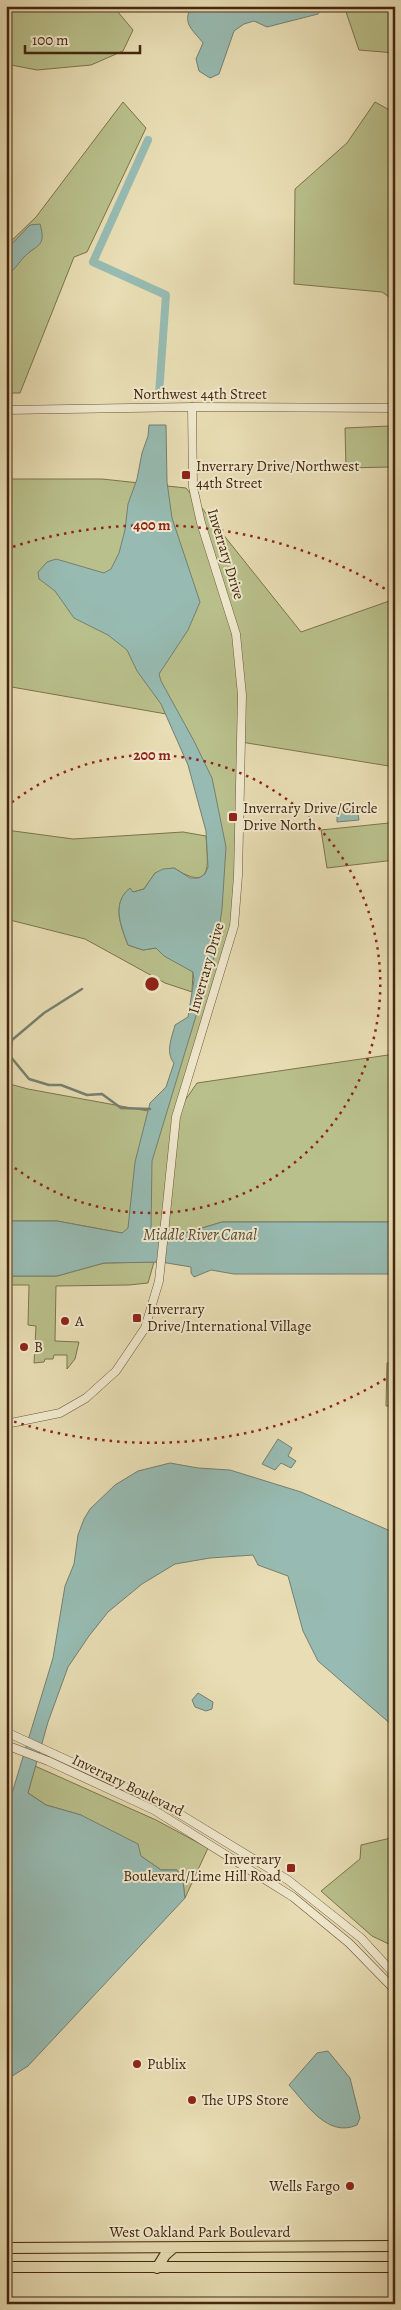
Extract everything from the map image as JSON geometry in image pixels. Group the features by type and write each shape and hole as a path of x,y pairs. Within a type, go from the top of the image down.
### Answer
{"main road":[{"name":"West Oakland Park Boulevard","path":"6,2248 395,2246"},
{"path":"157,2268 165,2255 173,2248"},
{"path":"6,2267 395,2267"}],"street":[{"name":"Northwest 44th Street","path":"6,410 192,407 395,408"},
{"name":"Inverrary Drive","path":"6,1424 60,1413 86,1398 116,1371 145,1328 156,1296 161,1265 176,1117 234,926 238,876 242,695 236,634 200,523 193,487 192,407"},
{"name":"Inverrary Boulevard","path":"6,1732 165,1805 288,1880 361,1938 395,1974"},
{"name":"Inverrary Boulevard","path":"6,1745 48,1761 154,1810 304,1904 349,1942 395,1990"}],"green space":[{"path":"6,6 113,6 133,30 123,51 91,65 37,70 6,64"},
{"path":"344,6 395,6 395,53 359,50"},
{"path":"123,102 146,128 87,252 74,257 20,393 6,393 6,246 36,217"},
{"path":"375,102 395,113 395,301 382,292 294,284 295,189 347,143"},
{"path":"389,426 390,467 346,468 345,428"},
{"path":"6,479 102,479 186,488 301,632 395,599 395,767 241,742 234,926 179,1109 197,1083 395,1054 395,1222 222,1222 179,1235 156,1235 151,1229 122,1233 57,1221 6,1221 6,1083 28,1089 159,1113 184,1043 219,901 204,778 172,715 6,686"},
{"path":"389,823 395,860 327,868 321,830"},
{"path":"6,830 73,839 183,832 206,836 207,865 202,877 196,878 174,868 155,873 144,889 133,892 130,889 124,895 119,908 119,916 128,945 143,950 156,948 193,972 192,992 165,983 85,939 6,919"},
{"path":"154,1262 148,1283 56,1286 55,1341 79,1342 75,1359 67,1369 67,1355 54,1355 53,1359 45,1359 44,1362 34,1363 36,1326 28,1325 29,1285 6,1285 6,1276 57,1276 104,1263"},
{"path":"387,1363 395,1363 395,1406 386,1406"},
{"path":"35,1766 156,1820 208,1848 185,1898 183,1882 177,1870 161,1870 81,1815 46,1805 28,1793"},
{"path":"395,1837 395,1947 372,1936 321,1891 360,1859 361,1845"}],"water":[{"path":"192,6 323,6 323,8 318,14 267,27 254,21 244,24 234,31 219,74 210,78 199,71 196,59 203,43 188,22"},
{"path":"40,224 42,237 39,245 6,275 6,250 30,225"},
{"name":"Middle River Canal","path":"149,425 166,425 167,482 172,518 200,602 188,630 159,674 212,778 226,847 222,909 216,950 152,1161 151,1229 156,1235 179,1235 222,1222 395,1222 395,1274 234,1274 211,1270 194,1277 191,1273 191,1267 161,1262 104,1263 57,1276 6,1276 6,1221 57,1221 122,1233 128,1228 135,1162 150,1103 166,1087 174,1063 171,1059 170,1049 175,1025 188,1017 194,980 193,972 164,956 156,948 143,950 128,945 119,915 119,908 124,894 130,888 133,892 144,889 155,873 163,869 174,868 190,878 199,878 205,874 208,867 206,831 188,765 161,704 137,671 127,650 108,635 74,618 55,591 39,579 38,572 47,562 56,559 104,573 111,569 119,553 125,530 128,504 137,479"},
{"path":"357,808 359,820 337,822 337,810"},
{"path":"278,1439 292,1448 288,1456 296,1461 291,1468 281,1463 275,1470 262,1464"},
{"path":"170,1463 198,1468 230,1470 301,1492 395,1533 395,1751 393,1751 393,1726 318,1661 303,1631 288,1576 258,1565 253,1555 210,1558 175,1564 142,1584 108,1612 68,1667 48,1722 28,1793 46,1805 81,1815 138,1844 141,1856 161,1870 177,1870 183,1882 185,1898 28,2066 6,2080 6,1813 53,1658 65,1586 74,1564 78,1535 90,1509 115,1485 138,1471"},
{"path":"198,1693 213,1702 212,1709 206,1711 195,1707 192,1700"},
{"path":"328,2051 350,2078 360,2118 357,2125 346,2128 327,2123 311,2110 289,2085 317,2053"}],"waterway":[{"path":"148,140 93,262 166,295 159,394"},
{"path":"82,989 44,1013 12,1040 10,1056 29,1079 49,1085 61,1085 87,1095 102,1094 121,1108 150,1109"}],"place":[{"name":"Inverrary Drive/Northwest 44th Street","path":"186,475"},
{"name":"Inverrary Drive/Circle Drive North","path":"233,817"},
{"name":"Inverrary Drive/International Village","path":"137,1318"},
{"name":"A","path":"65,1321"},
{"name":"B","path":"24,1347"},
{"name":"Inverrary Boulevard/Lime Hill Road","path":"291,1868"},
{"name":"Publix","path":"137,2064"},
{"name":"The UPS Store","path":"192,2100"},
{"name":"Wells Fargo","path":"350,2186"}]}
